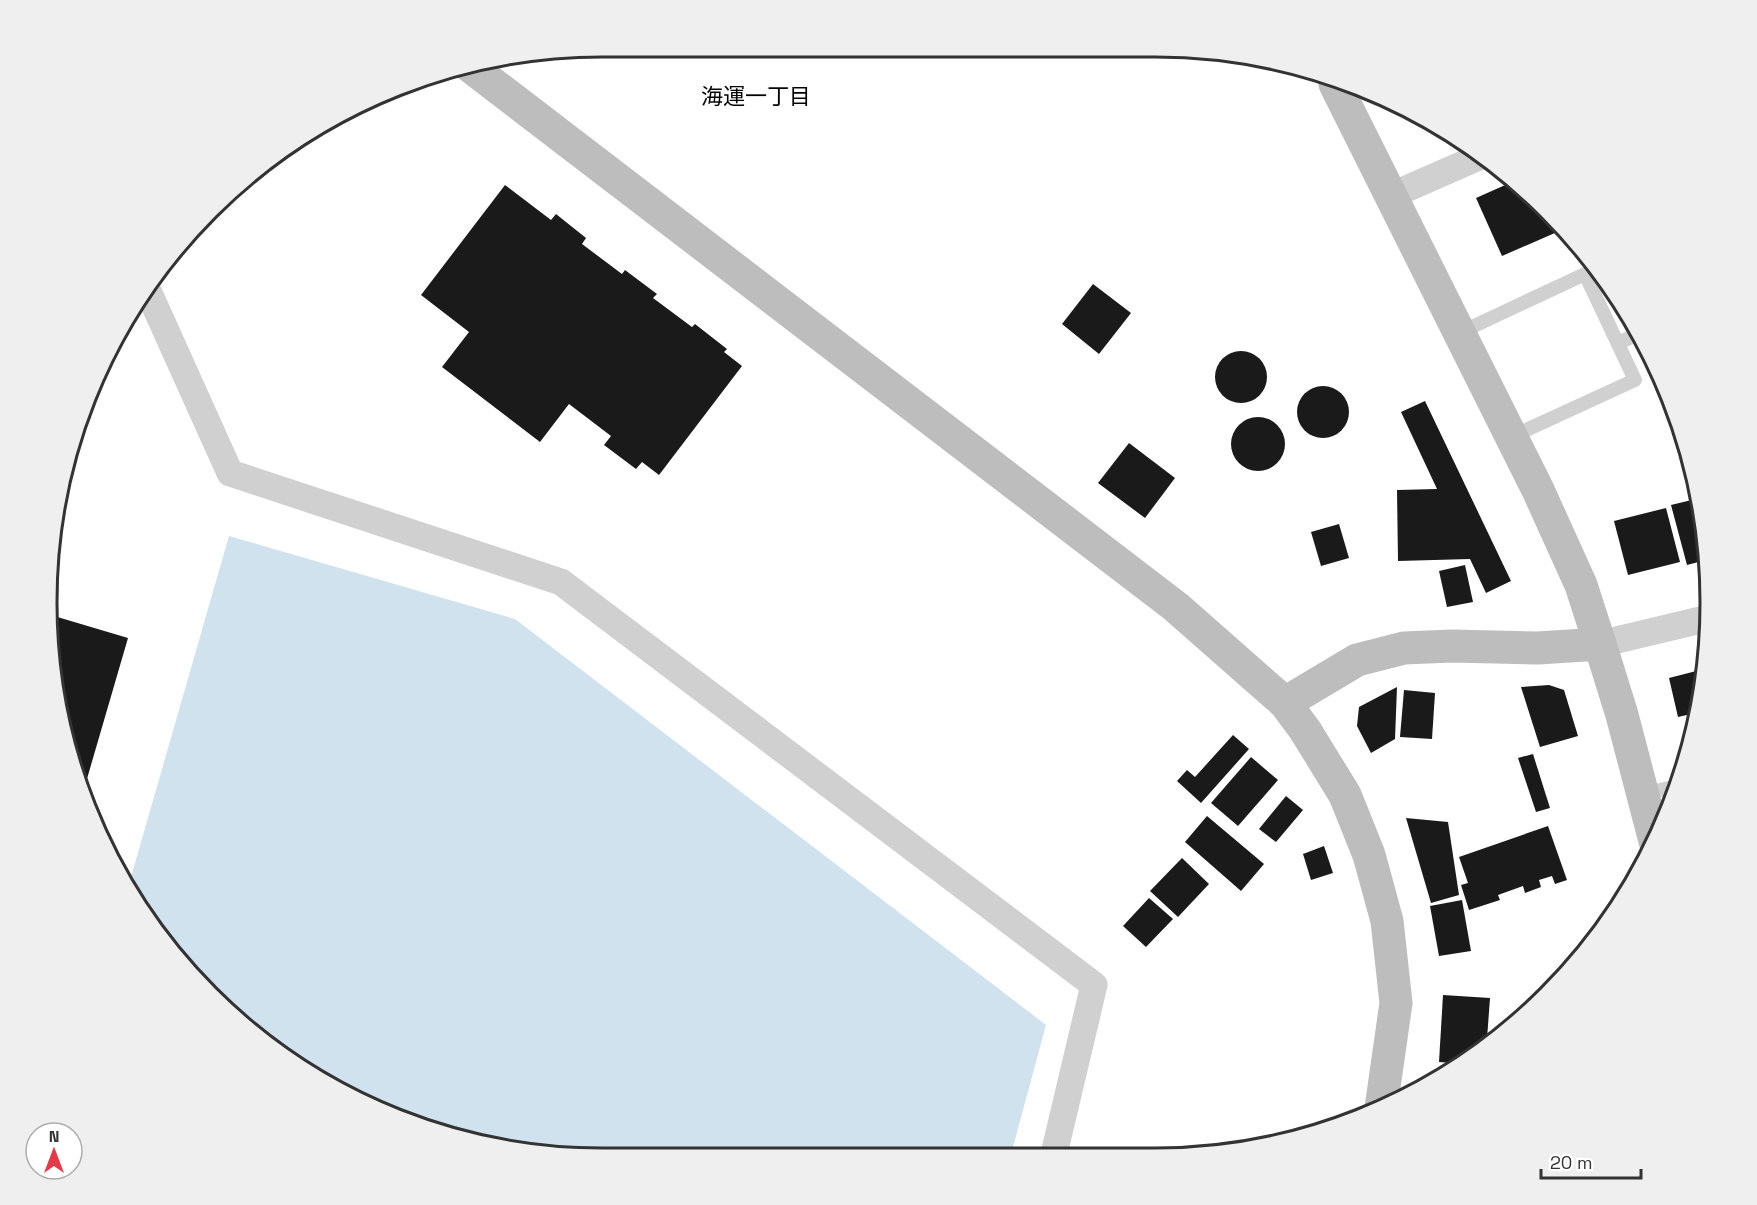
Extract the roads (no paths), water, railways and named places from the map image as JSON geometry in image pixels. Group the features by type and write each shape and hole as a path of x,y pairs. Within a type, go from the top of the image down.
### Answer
{"street":[{"path":"477,72 1176,608 1285,703 1305,730 1345,795 1369,855 1387,921 1396,1003 1382,1098"},
{"path":"1337,89 1511,437 1581,585 1622,715 1651,827"},
{"path":"1390,196 1473,160"},
{"path":"151,297 230,473 561,582 1094,985 1055,1148"},
{"path":"1285,703 1357,660 1404,648 1452,646 1538,648 1600,644 1699,620"}],"lane":[{"path":"1459,333 1586,274 1635,380 1511,437"},
{"path":"1618,344 1631,337"},
{"path":"1643,794 1667,788"}],"water":[{"path":"229,536 515,619 1046,1025 1013,1148 602,1148 567,1147 496,1138 427,1119 394,1106 361,1092 299,1056 243,1013 192,962 149,906 131,877"}],"district":[{"name":"海運一丁目","path":"756,96"}]}
